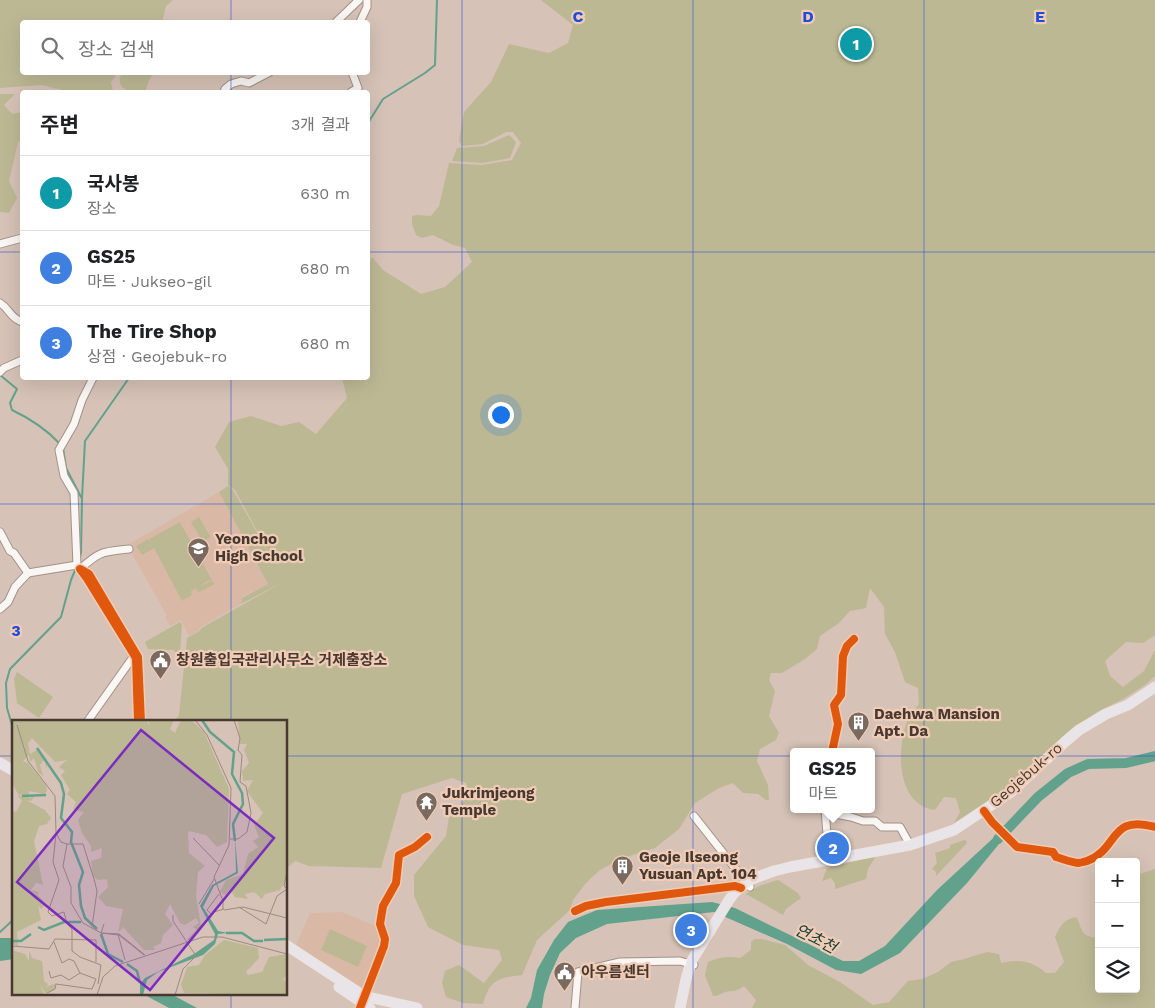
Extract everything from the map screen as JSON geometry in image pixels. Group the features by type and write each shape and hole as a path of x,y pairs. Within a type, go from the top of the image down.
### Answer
{"main road":[{"name":"Geojebuk-ro","path":"745,888 760,876 779,869 910,845 954,830 1011,792 1079,730 1106,714 1128,705 1155,686"},
{"path":"0,758 12,764"},
{"path":"0,763 12,770"},
{"path":"680,1008 692,964 718,922 745,888"},
{"path":"288,946 348,986 362,1002 417,1008"},
{"path":"288,953 362,1002 376,1007 396,1008"},
{"path":"684,1008 692,964"}],"street":[{"path":"338,20 360,0"},
{"path":"361,20 368,0"},
{"path":"224,90 232,84 241,81 249,83 264,75"},
{"path":"353,75 358,88 354,90"},
{"path":"0,244 20,239"},
{"path":"0,304 3,305 14,319 20,321"},
{"path":"2,370 20,361"},
{"path":"92,380 82,400 74,424 59,450 64,476 74,493 78,565 135,654 140,720"},
{"path":"0,532 10,551 28,572"},
{"path":"0,609 8,602 15,587 28,572 78,565 99,553 129,549"},
{"path":"833,748 838,724 834,705 841,695 843,656 847,646 854,639"},
{"path":"88,720 135,654"},
{"path":"984,811 1015,846 1053,852 1056,857 1079,863 1093,859 1106,849 1117,831 1128,825 1145,824 1155,826"},
{"path":"825,813 829,860"},
{"path":"834,813 863,821 875,821 882,827 900,827 910,845"},
{"path":"695,815 745,888"},
{"path":"362,1002 384,946 385,939 380,924 383,906 396,883 399,855 415,847 427,837"},
{"path":"575,911 586,906 606,902 735,886 745,888"},
{"path":"575,1008 578,972 620,962 680,961 692,964"}],"shaded area":[{"path":"0,0 173,0 166,6 162,20 20,20 20,75 116,75 111,82 113,90 61,90 42,85 0,88"},
{"path":"541,0 1155,0 1155,635 1143,643 1126,642 1105,661 1110,676 1123,687 1144,671 1155,650 1155,676 1145,685 1097,712 1074,729 1032,773 952,827 960,812 956,798 944,797 935,810 922,806 912,797 906,786 902,772 902,743 909,717 919,704 918,688 905,682 895,652 885,634 884,607 870,588 866,608 850,611 839,623 820,636 817,649 805,659 782,673 771,673 769,680 775,691 769,716 779,733 776,740 760,749 757,761 768,785 769,800 758,794 743,793 733,783 719,788 695,803 679,829 655,848 620,859 600,870 586,883 573,900 570,910 537,940 522,975 496,981 489,989 483,1004 463,1003 446,997 442,983 445,971 459,965 484,983 502,960 499,950 463,945 428,927 414,896 414,875 446,836 449,817 470,794 466,783 452,778 402,794 381,868 309,866 295,861 288,867 288,720 175,720 179,715 187,638 285,581 241,604 242,598 268,584 219,492 228,486 233,490 276,566 235,490 228,485 228,469 215,447 229,422 251,416 281,426 299,422 316,434 347,398 342,380 370,380 370,260 372,257 383,270 421,294 445,287 472,262 465,248 453,245 433,235 422,238 416,235 412,224 412,216 431,216 439,206 449,163 482,165 512,160 521,143 513,132 506,132 483,144 462,146 459,141 464,112 491,82 509,44 549,53 568,43 573,25"},
{"path":"153,75 146,90 127,90 123,88 120,76"},
{"path":"0,94 15,94 4,105 12,114 20,112 20,141 18,142 9,181 17,198 9,213 0,212"},
{"path":"509,135 516,142 510,158 483,163 452,161 457,148 484,146"},
{"name":"Yeoncho High School","path":"219,492 268,584 242,597 241,604 202,626 197,632 189,636 181,620 170,626 165,617 167,616 130,550 124,547"},
{"path":"199,517 210,536 210,538 203,541 191,522"},
{"path":"180,522 212,580 200,586 212,581 215,584 199,592 196,588 191,591 192,595 182,601 154,548 142,555 136,546 148,539 151,543 149,539"},
{"path":"180,622 182,625 180,653 175,653 174,650 148,649 145,642"},
{"path":"17,672 53,697 39,718 17,703 14,679"},
{"path":"964,840 967,841 966,844 936,876 936,872 932,869 937,863 935,853 950,848 950,845"},
{"path":"876,856 868,869 866,879 835,889 835,883 831,878 822,881 827,868"},
{"path":"1155,869 1155,1008 752,1008 756,1000 744,986 713,996 705,975 708,962 724,957 740,958 751,950 751,942 755,939 762,939 785,945 808,965 840,982 873,1005 889,1002 908,981 922,979 938,972 951,962 987,952 999,954 1001,963 1025,962 1035,965 1046,973 1055,973 1064,962 1055,937 1062,924 1076,917 1084,933 1095,938 1095,993 1140,993 1140,874"},
{"path":"778,880 798,893 801,898 786,909 783,915 746,894 759,886"},
{"path":"342,912 378,927 384,939 365,991 296,945 310,913"},
{"path":"330,929 367,946 358,967 321,950"}],"water":[{"path":"1003,829 1008,833 967,883 900,953 861,974 836,970 787,944 714,912 607,924 576,938 560,953 550,975 542,1008 526,1008 531,998 537,970 554,940 568,922 597,910 712,902 735,908 843,961 859,961 885,946 937,890"},
{"path":"0,938 12,938 12,959 0,961"},
{"path":"147,996 175,996 197,1008 169,1008"}],"waterway":[{"path":"370,120 383,99 435,65 437,0"},
{"path":"0,375 17,389 10,403 12,410 37,424 59,443"},
{"path":"79,559 81,553 85,441 128,380"},
{"path":"63,448 66,468 81,497"},
{"path":"12,725 7,708 6,683 10,669 61,617 76,568"},
{"name":"연초천","path":"998,839 1038,797 1068,773 1088,764 1126,763 1155,756"},
{"path":"0,932 12,921"}],"cycle path":[{"path":"138,720 136,658 80,569 89,574 138,657 141,720"},
{"path":"833,748 838,724 834,705 841,695 843,656 847,646 854,639"},
{"path":"984,811 992,822 1017,847 1053,852 1056,857 1076,863 1087,861 1097,856 1122,829 1129,825 1140,824 1155,827"},
{"path":"360,1008 384,946 385,939 380,924 383,906 396,883 399,855 415,847 427,837"},
{"path":"575,911 586,906 606,902 735,886 741,888"}],"place":[{"name":"국사봉","path":"856,44"},
{"name":"Yeoncho High School","path":"199,567"},
{"name":"창원출입국관리사무소 거제출장소","path":"160,679"},
{"name":"Daehwa Mansion Apt. Da","path":"858,742"},
{"name":"Jukrimjeong Temple","path":"426,821"},
{"name":"GS25","path":"833,848"},
{"name":"Geoje Ilseong Yusuan Apt. 104","path":"623,885"},
{"name":"The Tire Shop","path":"691,930"},
{"name":"아우름센터","path":"565,991"}]}
